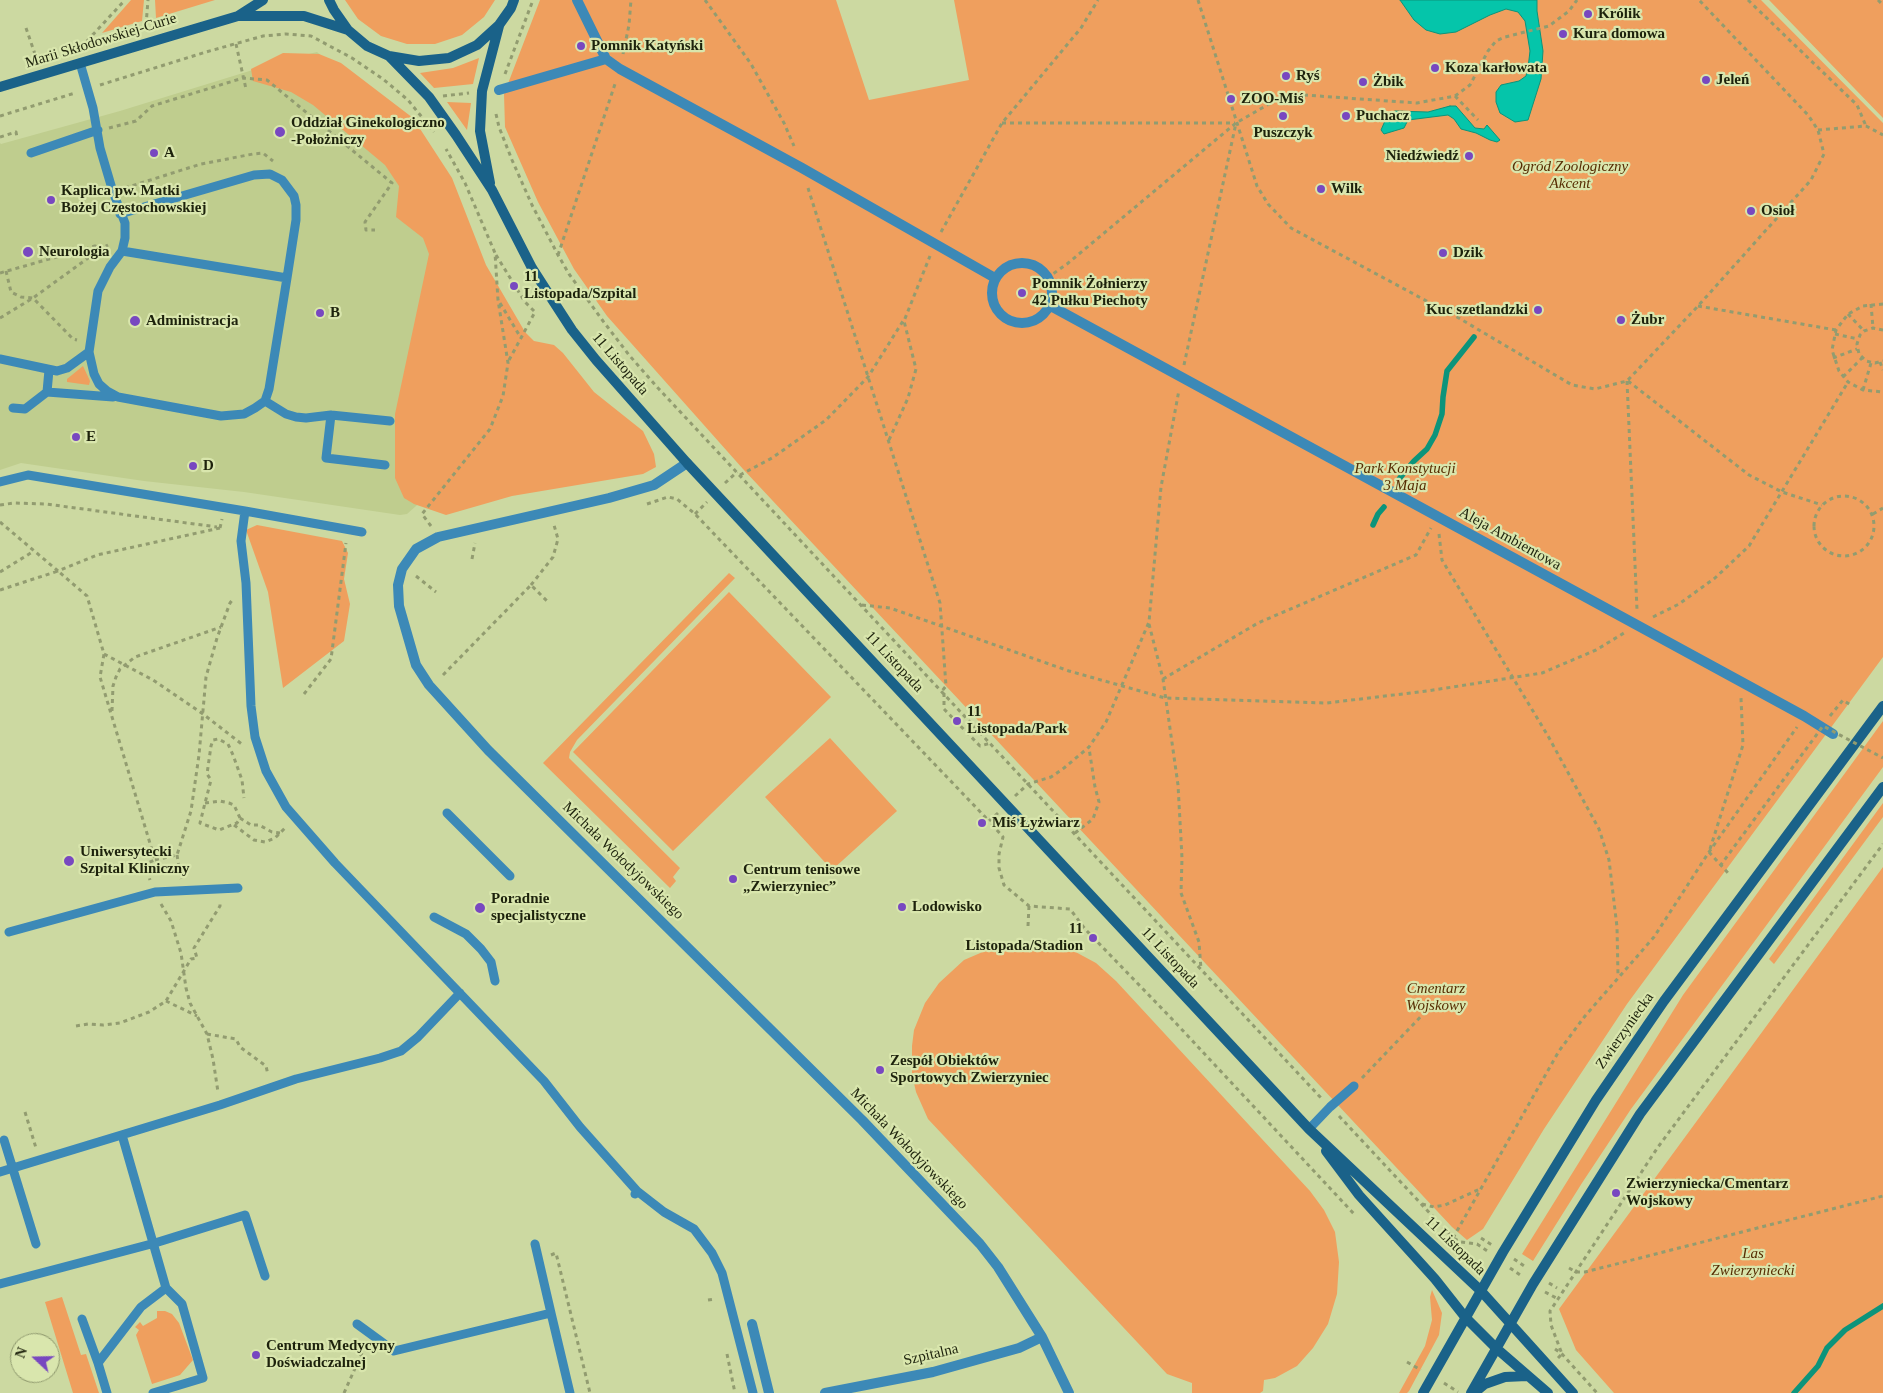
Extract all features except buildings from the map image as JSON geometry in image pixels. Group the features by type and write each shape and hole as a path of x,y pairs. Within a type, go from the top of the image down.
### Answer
{"street":[{"name":"Marii Skłodowskiej-Curie","path":"0,88 238,16 263,0"},
{"path":"330,0 334,10 348,30 367,46 389,56 419,61 449,58 477,45 499,25 511,8 514,0"},
{"path":"577,0 606,59 620,69 802,168 995,278"},
{"name":"Marii Skłodowskiej-Curie","path":"238,16 304,16 348,30"},
{"name":"11 Listopada","path":"492,190 480,131 482,91 499,25"},
{"name":"11 Listopada","path":"389,56 429,97 456,135 492,190 532,268 572,330 596,360 688,462 1309,1129 1481,1291 1573,1393"},
{"path":"499,90 606,59"},
{"path":"1021,263 1036,267 1047,278 1051,291 1049,305 1040,316 1027,322 1006,318 995,307 993,300 995,278 1006,267 1021,263"},
{"name":"Aleja Ambientowa","path":"1049,305 1804,716 1833,734"},
{"name":"Michała Wołodyjowskiego","path":"688,462 654,485 609,498 438,537 416,549 402,570 398,585 399,606 416,666 429,685 488,750 862,1120 980,1244 1008,1282 1042,1337 1069,1393"},
{"name":"Zwierzyniecka","path":"1423,1393 1501,1256 1596,1100 1664,1001 1883,706"},
{"path":"1472,1393 1536,1280 1640,1114 1883,787"},
{"name":"11 Listopada","path":"1309,1129 1359,1195 1435,1279 1466,1317 1496,1348 1548,1393"},
{"path":"752,1324 770,1393"},
{"name":"Szpitalna","path":"825,1393 933,1372 1019,1348 1042,1337"},
{"path":"1472,1393 1485,1384 1505,1377 1527,1376"}],"lane":[{"path":"80,63 98,130 100,148 124,224 125,238 122,251 110,267 98,291 89,348 94,374 99,384 118,397"},
{"path":"31,153 98,130"},
{"path":"13,408 25,409 47,392 118,397 221,416 244,414 265,401 269,389 296,220 294,196 282,180 270,174 254,175 120,214"},
{"path":"122,251 286,278"},
{"path":"0,359 56,371 67,368 89,348"},
{"path":"47,392 49,370"},
{"path":"265,401 286,414 296,417 306,418 331,415 390,421"},
{"path":"331,415 326,458 386,465"},
{"path":"0,482 28,475 362,532"},
{"path":"245,511 241,541 246,583 251,706 255,737 266,772 291,813 335,863 544,1081 636,1193 694,1229 712,1253 722,1273 753,1393"},
{"path":"447,813 510,876"},
{"path":"9,932 155,892 238,888"},
{"path":"434,918 466,934 481,948 491,962 495,981"},
{"path":"0,1172 220,1105 296,1079 380,1058 401,1050 418,1037 460,993"},
{"path":"1309,1129 1354,1086"},
{"path":"122,1135 155,1243 166,1288 182,1304 203,1378 153,1393"},
{"path":"4,1140 36,1244"},
{"path":"0,1284 155,1243 245,1215 265,1276"},
{"path":"535,1244 570,1393"},
{"path":"98,1363 141,1307 166,1288"},
{"path":"357,1324 394,1351 551,1314"},
{"path":"82,1319 107,1393"}],"path":[{"path":"87,41 125,0"},
{"path":"146,24 148,0"},
{"path":"533,0 499,90 496,108 499,127 532,205 558,255 602,321 629,355 1453,1238 1461,1242 1477,1244 1501,1256 1536,1280 1556,1288"},
{"path":"558,255 620,69 629,25 631,0"},
{"path":"705,0 751,64 784,124 802,168 940,603 946,686 943,692 944,709 980,746 991,743"},
{"path":"740,476 772,458 826,420 868,377 904,321 935,244 1002,123 1081,28 1098,0"},
{"path":"1198,0 1257,186 1268,204 1291,228 1452,314 1572,384 1595,389 1627,381 1698,306 1811,180 1824,154 1818,130 1808,115 1743,44 1699,0"},
{"path":"1047,278 1067,264 1236,123 1283,96 1290,94 1417,102 1455,96 1470,86 1488,51 1496,41 1549,26 1569,11 1577,0"},
{"path":"1748,0 1857,105 1866,126"},
{"path":"1878,0 1883,5"},
{"path":"26,28 36,57"},
{"path":"0,116 206,52 263,36 286,34 311,36 352,58 383,79 408,100 436,134"},
{"path":"236,44 246,89"},
{"path":"98,130 136,122 152,106 243,78 267,80 392,183 365,222 366,230 375,230"},
{"path":"1455,96 1478,120"},
{"path":"1002,123 1236,123"},
{"path":"989,821 1028,784 1051,777 1089,747 1106,722 1149,622 1161,487 1182,377 1236,123"},
{"path":"1818,130 1866,126 1883,135"},
{"path":"0,137 16,132 17,137"},
{"path":"441,140 465,183 495,253 525,302 535,312 508,363"},
{"path":"113,192 201,164 263,153 278,165 274,176"},
{"path":"0,318 33,298 102,248 125,238"},
{"path":"0,273 95,246 102,248"},
{"path":"438,537 422,514 490,428 503,396 508,363 498,300 495,253"},
{"path":"6,271 11,292 20,297 33,298 73,339 89,348"},
{"path":"498,300 522,339"},
{"path":"1872,304 1873,328"},
{"path":"1883,304 1863,306 1848,314 1836,332 1832,350 1843,377 1848,382 1863,390 1883,392"},
{"path":"1434,305 1440,314 1452,314"},
{"path":"1698,306 1836,332 1858,339"},
{"path":"1848,314 1864,331"},
{"path":"888,441 908,398 916,369 904,321"},
{"path":"1883,330 1873,328 1864,331 1858,339 1857,349 1862,358 1871,363 1882,361 1883,370"},
{"path":"1834,358 1857,349"},
{"path":"1843,377 1862,358"},
{"path":"1863,390 1871,363"},
{"path":"1627,381 1749,475 1782,492 1822,505"},
{"path":"1627,381 1637,625"},
{"path":"862,606 890,608 1069,671 1165,698 1327,703 1427,691 1542,673 1596,650 1637,625 1679,604 1715,578 1749,546 1848,382"},
{"path":"1847,495 1860,499 1873,514 1875,522 1874,536 1867,547 1855,555 1842,557 1828,553 1818,543 1814,530 1815,517 1822,505 1833,497 1847,495"},
{"path":"643,504 668,497 677,498 695,514 1003,837 999,854 999,868 1004,885 1029,906 1070,909 1085,929 1355,1215"},
{"path":"0,505 14,503 46,504 220,528 97,555 58,571 0,590"},
{"path":"1873,514 1883,508"},
{"path":"1437,516 1442,560 1548,736 1599,829 1609,860 1618,927 1618,976"},
{"path":"1163,679 1258,623 1416,555 1437,516"},
{"path":"0,522 87,596 104,654 100,677 155,860"},
{"path":"443,675 530,585 553,557 558,539 554,525"},
{"path":"304,694 331,659 347,530"},
{"path":"472,559 476,542"},
{"path":"0,572 34,550"},
{"path":"416,576 436,592"},
{"path":"184,890 177,855 191,811 199,755 206,677 230,603 246,583"},
{"path":"530,585 548,602"},
{"path":"1149,622 1163,679 1178,785 1182,858 1181,893 1199,942 1201,969"},
{"path":"112,714 113,686 120,669 135,657 221,627"},
{"path":"104,654 154,680 203,714 263,761"},
{"path":"1709,852 1743,745 1740,682"},
{"path":"1720,866 1843,700 1852,706"},
{"path":"1453,1238 1559,1052 1585,1016 1618,976 1654,937 1709,852 1804,716"},
{"path":"1823,726 1883,758"},
{"path":"240,818 237,823 219,830 200,824 211,780 207,774 213,740 218,739 228,744 242,780 244,798"},
{"path":"1075,833 1093,819 1099,802 1089,747"},
{"path":"205,803 220,801 234,805 240,818 251,825 259,825 272,832 282,832 265,842 254,840 233,825"},
{"path":"1562,1354 1551,1325 1550,1311 1658,1147 1883,844"},
{"path":"1709,852 1728,873"},
{"path":"177,855 144,864 155,892 171,921 181,953 190,1003 207,1034 220,1105"},
{"path":"76,1026 120,1023 149,1012 166,1001 191,960 197,958 194,948 220,906 218,889"},
{"path":"1028,926 1029,906"},
{"path":"166,1001 197,1016"},
{"path":"1354,1086 1428,1008"},
{"path":"207,1034 236,1039 240,1047 266,1066 271,1088"},
{"path":"25,1112 40,1161"},
{"path":"1421,1204 1434,1207 1482,1188"},
{"path":"1569,1268 1576,1272 1585,1272 1883,1196"},
{"path":"1481,1238 1501,1256 1536,1280 1558,1299"},
{"path":"538,1259 556,1253 590,1393"},
{"path":"708,1300 715,1299"},
{"path":"344,1393 371,1334"},
{"path":"1555,1349 1562,1354 1597,1393"},
{"path":"1550,1366 1562,1354"},
{"path":"728,1359 735,1393"}],"shaded area":[{"path":"317,52 336,69 472,235 425,498 407,514 400,515 244,492 144,481 21,463 0,470 0,143 120,111 285,60"}],"green space":[{"path":"131,0 144,0 142,21 102,33"},
{"path":"155,0 215,0 156,18"},
{"path":"345,0 495,0 484,17 462,35 435,44 407,44 381,36 358,19"},
{"name":"Park Konstytucji 3 Maja","path":"540,0 836,0 869,100 969,80 954,0 1761,0 1883,123 1883,657 1627,1004 1544,1129 1483,1229 1467,1240 1452,1227 743,469 607,316 574,269 538,202 505,127 504,94"},
{"path":"1883,0 1883,118 1770,1"},
{"path":"283,53 319,54 341,63 413,118 452,178 486,265 525,332 534,341 554,345 563,353 594,392 643,431 654,454 656,467 643,474 512,496 446,515 414,504 404,498 395,478 395,414 429,254 423,238 396,217 399,186 385,165 313,105 291,92 253,81 251,69"},
{"path":"479,58 473,84 434,88 420,73 453,68"},
{"path":"447,102 471,103 467,130"},
{"path":"83,366 90,381 89,385 67,382 67,379"},
{"path":"257,525 342,541 348,553 344,579 350,604 344,641 283,688 268,592 246,530"},
{"path":"729,573 735,578 577,740 570,752 569,758 680,868 673,877 676,881 670,888 543,763"},
{"path":"729,592 831,697 673,851 573,752"},
{"path":"1883,721 1883,767 1631,1109 1533,1261 1522,1254 1683,995"},
{"path":"830,738 897,811 832,870 765,797"},
{"path":"1883,803 1883,817 1774,964 1769,959"},
{"name":"Las Zwierzyniecki","path":"1883,867 1883,1393 1614,1393 1576,1350 1559,1309"},
{"path":"1042,942 1070,949 1096,963 1116,981 1310,1191 1324,1210 1335,1232 1339,1262 1337,1294 1328,1324 1313,1348 1297,1366 1275,1378 1264,1380 1263,1391 1260,1393 1192,1393 1192,1383 1167,1374 928,1119 916,1092 912,1074 914,1030 925,1003 939,983 964,960 999,945"},
{"path":"1432,1290 1442,1313 1439,1335 1409,1391 1407,1393 1399,1393 1425,1346 1432,1320 1430,1297"},
{"path":"62,1297 81,1355 86,1354 99,1393 73,1393 60,1351 60,1333 55,1333 45,1302"},
{"path":"157,1311 165,1311 172,1314 179,1323 193,1360 180,1375 152,1384 136,1335 139,1330 135,1327 140,1322 143,1326 157,1318"}],"water":[{"path":"1400,0 1537,0 1543,51 1541,79 1528,120 1515,122 1500,113 1496,102 1496,92 1501,85 1519,81 1526,76 1528,68 1530,51 1525,21 1518,12 1506,9 1456,32 1440,34 1426,30 1414,20"},
{"path":"1456,106 1475,128 1484,129 1487,125 1500,140 1497,142 1461,129 1454,119 1448,115 1408,120 1404,128 1384,134 1381,130 1388,114 1395,111 1428,112"}],"waterway":[{"path":"1399,479 1427,449 1435,435 1442,414 1447,371 1474,337"},
{"path":"1373,525 1384,507"},
{"path":"1794,1393 1818,1366 1827,1348 1845,1330 1883,1306"}],"place":[{"name":"Królik","path":"1588,14"},
{"name":"Kura domowa","path":"1563,34"},
{"name":"Pomnik Katyński","path":"581,46"},
{"name":"Koza karłowata","path":"1435,68"},
{"name":"Ryś","path":"1286,76"},
{"name":"Jeleń","path":"1706,80"},
{"name":"Żbik","path":"1363,82"},
{"name":"ZOO-Miś","path":"1231,99"},
{"name":"Puszczyk","path":"1283,116"},
{"name":"Puchacz","path":"1346,116"},
{"name":"Oddział Ginekologiczno -Położniczy","path":"280,132"},
{"name":"A","path":"154,153"},
{"name":"Niedźwiedź","path":"1469,156"},
{"name":"Wilk","path":"1321,189"},
{"name":"Kaplica pw. Matki Bożej Częstochowskiej","path":"51,200"},
{"name":"Osioł","path":"1751,211"},
{"name":"Neurologia","path":"28,252"},
{"name":"Dzik","path":"1443,253"},
{"name":"11 Listopada/Szpital","path":"514,286"},
{"name":"Pomnik Żołnierzy 42 Pułku Piechoty","path":"1022,293"},
{"name":"Kuc szetlandzki","path":"1538,310"},
{"name":"B","path":"320,313"},
{"name":"Żubr","path":"1621,320"},
{"name":"Administracja","path":"135,321"},
{"name":"E","path":"76,437"},
{"name":"D","path":"193,466"},
{"name":"11 Listopada/Park","path":"957,721"},
{"name":"Miś Łyżwiarz","path":"982,823"},
{"name":"Uniwersytecki Szpital Kliniczny","path":"69,861"},
{"name":"Centrum tenisowe „Zwierzyniec”","path":"733,879"},
{"name":"Lodowisko","path":"902,907"},
{"name":"Poradnie specjalistyczne","path":"480,908"},
{"name":"11 Listopada/Stadion","path":"1093,938"},
{"name":"Zespół Obiektów Sportowych Zwierzyniec","path":"880,1070"},
{"name":"Zwierzyniecka/Cmentarz Wojskowy","path":"1616,1193"},
{"name":"Centrum Medycyny Doświadczalnej","path":"256,1355"}],"park label":[{"name":"Ogród Zoologiczny Akcent","path":"1570,176"},
{"name":"Cmentarz Wojskowy","path":"1436,998"}]}
